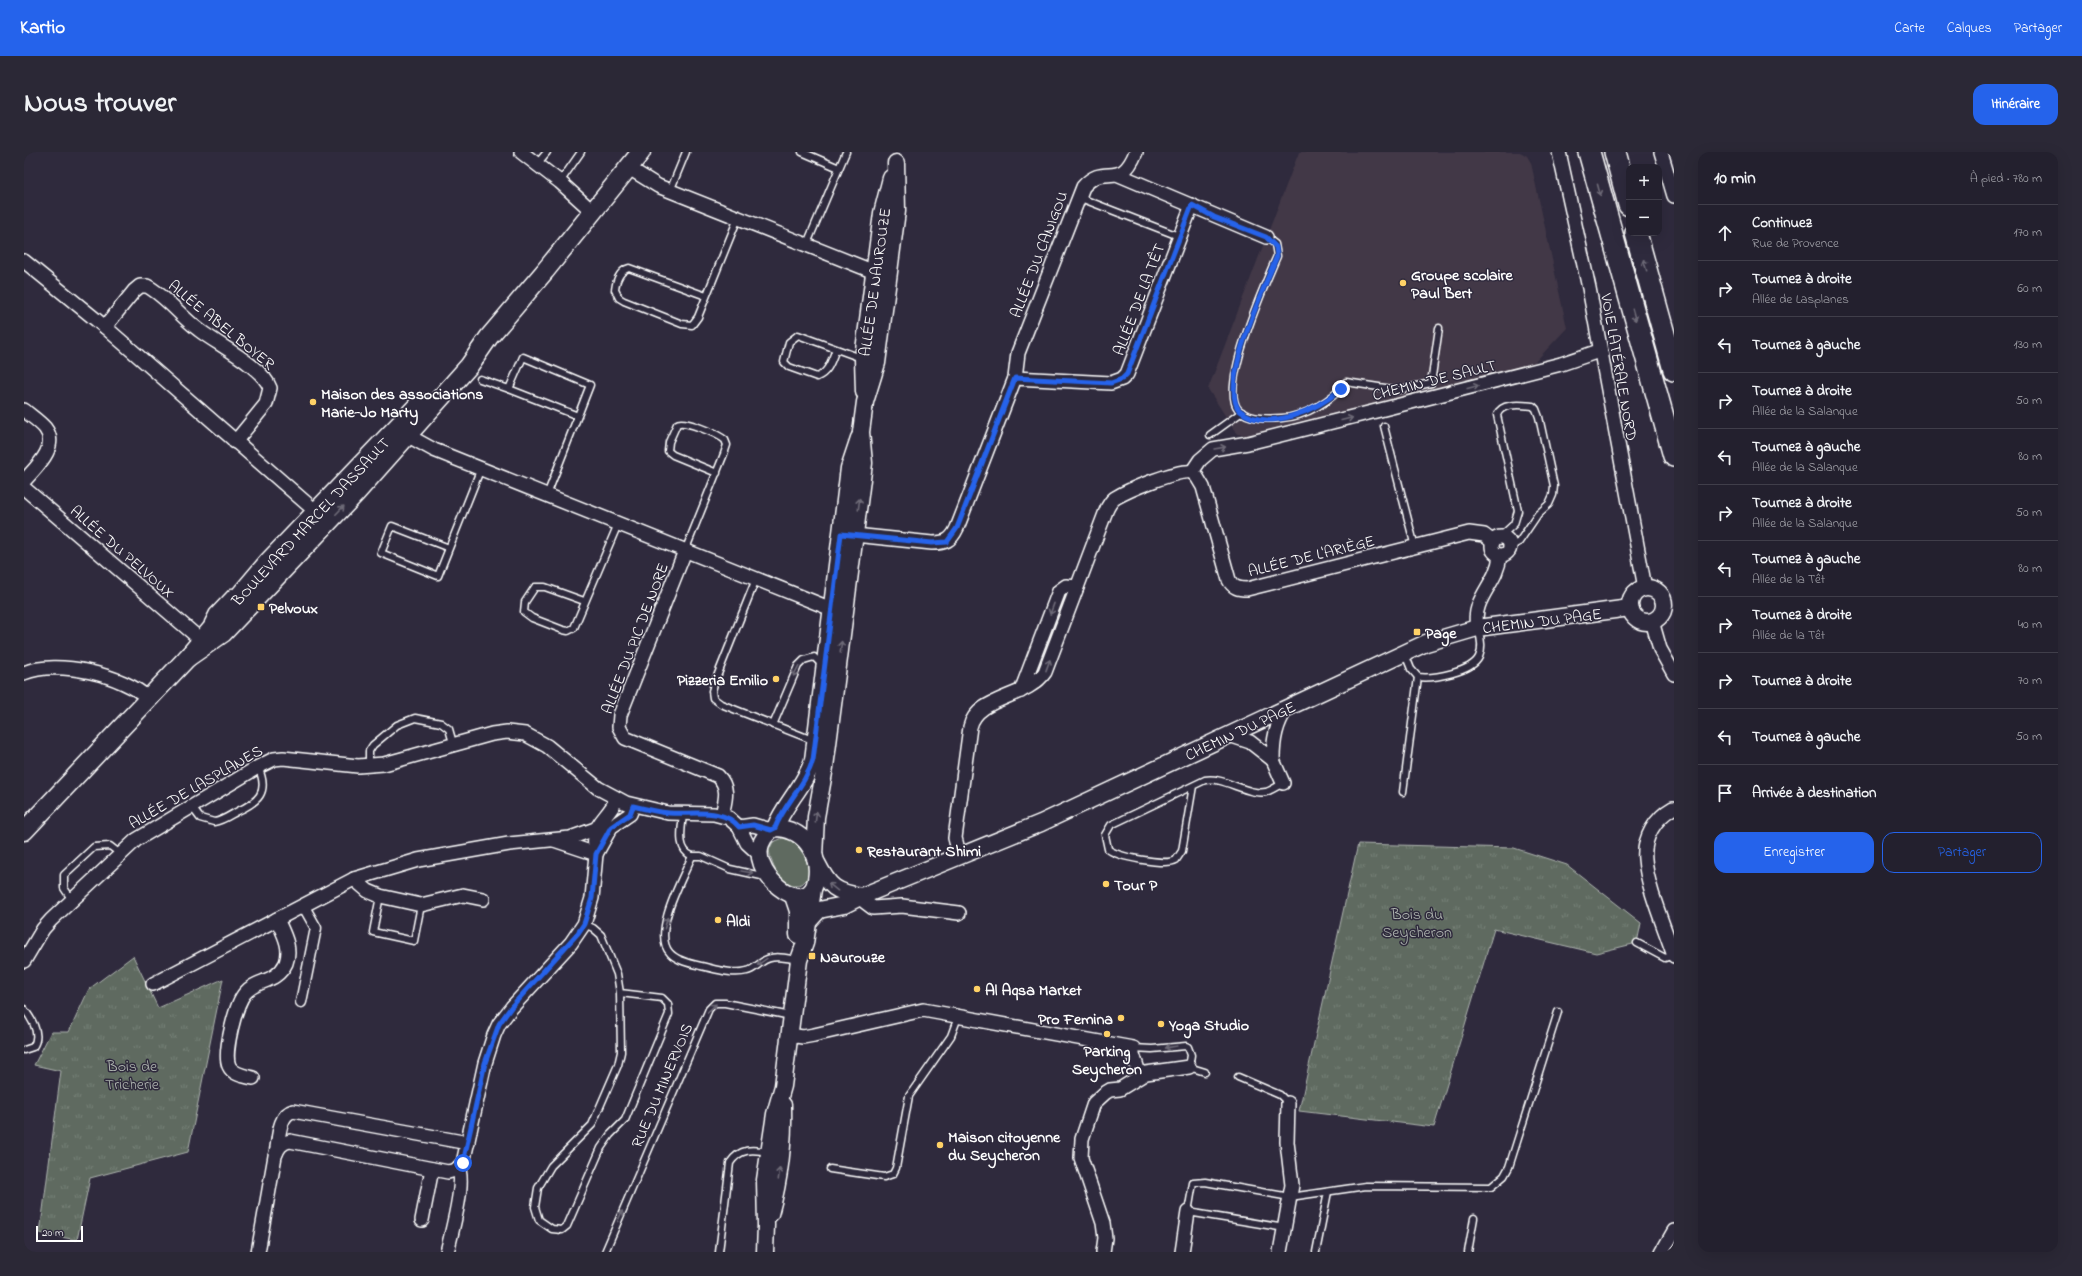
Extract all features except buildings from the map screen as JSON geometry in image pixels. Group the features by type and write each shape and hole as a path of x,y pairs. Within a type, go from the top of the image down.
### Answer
{"highway":[{"path":"1589,152 1674,456"},
{"path":"1615,152 1628,200"},
{"path":"1637,236 1674,370"}],"main road":[{"name":"BOULEVARD MARCEL DASSAULT","path":"187,658 223,633 319,520 404,429 472,349 489,337 641,152"},
{"name":"BOULEVARD MARCEL DASSAULT","path":"24,831 187,658 268,562 319,520"}],"street":[{"path":"521,152 560,182 593,212"},
{"path":"1136,152 1128,168 1119,175 1192,205 1214,217 1266,237"},
{"name":"VOIE LATÉRALE NORD","path":"1560,152 1589,288 1599,351 1645,588"},
{"path":"1661,152 1674,196"},
{"name":"ALLÉE DE NAUROUZE","path":"865,402 863,358 897,211 896,157"},
{"path":"629,168 658,186 881,275"},
{"name":"ALLÉE DU CANIGOU","path":"848,535 932,543 942,543 951,539 957,528 1015,378 1018,352 1077,197 1083,187 1092,178 1103,175 1119,175"},
{"name":"ALLÉE DE LA TÊT","path":"1015,378 1111,383 1122,379 1127,374 1181,237 1192,205"},
{"path":"24,261 105,327 236,442 319,520"},
{"name":"ALLÉE DE NAUROUZE","path":"838,611 848,535 849,468 861,432 865,402 877,363 881,275"},
{"name":"ALLÉE ABEL BOYER","path":"105,327 134,291 140,286 147,286 199,331 229,350 264,379 270,388 268,400 236,442"},
{"name":"CHEMIN DE SAULT","path":"1192,472 1200,460 1213,449 1248,443 1395,407 1561,364 1599,351"},
{"path":"24,410 46,429 50,442 46,455 24,481"},
{"path":"404,429 414,439 434,450 838,611"},
{"path":"960,857 955,838 971,722 979,710 1021,691 1059,591 1066,586 1077,587 1110,502 1123,494 1172,474 1192,472"},
{"name":"ALLÉE DE L'ARIÈGE","path":"1192,472 1197,477 1203,488 1229,580 1233,586 1239,589 1247,589 1469,534 1484,535 1496,539"},
{"name":"ALLÉE DU PELVOUX","path":"24,488 201,640"},
{"path":"1496,539 1507,540 1510,547 1506,554 1500,556 1492,550 1496,539"},
{"name":"ALLÉE DU PIC DE NORE","path":"685,551 620,715 619,727 625,738 718,776 725,784 726,790 722,815"},
{"path":"1477,628 1477,606 1496,575 1500,556"},
{"path":"1645,588 1668,595 1661,614 1652,621 1641,621 1632,614 1630,603 1635,593 1645,588"},
{"name":"CHEMIN DU PAGE","path":"808,922 819,910 844,905 862,896 1041,823 1288,708 1404,652 1443,637 1477,628 1630,608"},
{"path":"836,906 804,895 784,893 770,878 762,866 759,854 762,840 773,829 810,770 815,742 822,658 838,611"},
{"path":"799,960 798,910 804,895 817,875 815,859 816,817 826,767 837,679 838,611"},
{"path":"1652,621 1660,649 1674,674"},
{"path":"24,671 51,668 98,674 135,688 149,699"},
{"path":"1283,783 1273,760 1273,747 1277,726 1288,708"},
{"name":"ALLÉE DE LASPLANES","path":"24,961 43,930 119,853 136,840 191,806 274,759 283,758 369,766 384,764 453,743 501,732 525,734 547,746 598,788 616,799 633,806 668,813 722,815"},
{"path":"1229,735 1250,742 1273,760"},
{"path":"275,1156 280,1147 286,1142 290,1142 451,1172 458,1168 464,1160 485,1063 499,1024 512,1006 571,943 584,924 592,898 596,854 593,839 595,829 611,809 616,799"},
{"path":"596,854 611,827 630,814 633,806"},
{"path":"1673,808 1655,821 1646,846 1645,858 1652,888 1674,956"},
{"path":"722,815 734,821 739,827 747,843 759,854"},
{"path":"739,827 753,825 773,829 788,829 802,836 807,841 823,876 833,888 847,894 862,896 865,902 873,908 902,906 959,913"},
{"path":"153,984 354,878 418,860 509,844 570,838 595,829"},
{"path":"554,840 596,854"},
{"path":"354,878 368,891 380,896 421,905 463,895 483,899"},
{"path":"765,1252 766,1225 778,1182 775,1153 784,1132 782,1086 799,960 808,922 804,895"},
{"path":"301,1002 316,928 303,905"},
{"path":"253,1078 233,1071 229,1066 228,1055 235,1016 242,997 248,990 274,978 286,962 287,943 277,919"},
{"path":"789,1035 803,1037 814,1035 923,1010 1133,1048 1132,1054 1140,1076"},
{"path":"1103,1252 1105,1231 1082,1165 1082,1139 1091,1110 1098,1099 1105,1093 1110,1090 1120,1089 1140,1076 1153,1071 1190,1067"},
{"path":"1280,1252 1292,1185 1287,1142 1288,1103"},
{"path":"258,1252 275,1156 283,1120 286,1114 293,1111 468,1143"},
{"path":"447,1252 460,1185 460,1172 458,1168"},
{"path":"422,1220 432,1169"},
{"path":"1182,1252 1188,1212"},
{"path":"1662,1252 1674,1231"}],"lane":[{"path":"537,164 547,152"},
{"path":"560,182 581,152"},
{"path":"670,191 686,152"},
{"path":"802,152 839,168"},
{"path":"806,246 846,152"},
{"name":"ALLÉE DE LA TÊT","path":"1077,197 1181,237"},
{"path":"706,296 629,268 622,271 615,290 616,294 624,301 687,325 696,322 738,218"},
{"path":"1266,237 1275,244 1277,256 1244,338 1239,356 1234,396 1236,406 1242,412 1251,416 1271,419 1294,416 1331,397 1346,382 1398,390 1431,383 1439,328"},
{"path":"836,349 829,368 825,373 817,377 789,367 784,362 789,342 798,335 863,358"},
{"path":"509,389 523,357 590,385 547,495"},
{"path":"480,379 578,416"},
{"path":"1496,539 1514,524 1518,511 1497,415 1499,410 1504,407 1533,406 1539,417 1554,491 1549,504 1538,514 1519,542 1510,547"},
{"path":"1210,435 1242,412"},
{"path":"685,551 717,473 726,449 725,440 683,422 677,424 668,442 668,451 673,455 717,473"},
{"path":"1384,426 1415,547"},
{"path":"449,548 392,526 382,553 438,576 481,468"},
{"path":"584,601 546,587 535,587 525,602 524,612 532,618 568,631 576,624 584,601 618,524"},
{"path":"249,573 268,562"},
{"path":"756,579 714,684 712,696 714,700 721,704 815,742"},
{"path":"201,640 213,612 234,589"},
{"path":"1404,652 1411,669 1418,676 1436,677 1474,664 1480,656 1481,650 1477,628"},
{"path":"773,725 796,670 804,660 822,658 837,679"},
{"path":"1403,792 1418,676"},
{"path":"369,766 369,751 373,745 397,725 415,718 440,722 449,729 453,743"},
{"path":"191,806 200,818 214,822 254,804 259,797 262,785 262,775 258,767"},
{"path":"1193,786 1182,851 1174,861 1165,863 1116,854 1108,849 1104,839 1108,827 1204,780 1210,780 1262,792 1270,790 1283,783"},
{"path":"683,814 682,847 685,852 692,856 701,856 730,869 770,878"},
{"path":"72,900 66,893 63,882 66,872 94,847 110,846 119,853"},
{"path":"692,856 664,923 664,942 671,954 693,964 733,972 747,972 770,958 799,960"},
{"path":"380,896 373,932 414,941 421,905"},
{"path":"584,924 593,928 601,935 617,974 620,993 620,1058 596,1118 586,1132 551,1166 538,1188 535,1197 537,1214 542,1224 552,1229 562,1230 567,1226 598,1153 606,1139 625,1120 669,1014 668,1004 662,998 620,993"},
{"path":"1637,943 1665,958 1674,956"},
{"name":"RUE DU MINERVOIS","path":"605,1252 709,1009 716,1004 726,1002 792,1016"},
{"path":"24,1010 35,1025 36,1039 33,1047 24,1050"},
{"path":"1285,1228 1188,1212 1193,1184 1197,1182 1290,1198 1353,1187 1383,1186 1482,1188 1497,1183 1504,1176 1515,1151 1558,1012"},
{"path":"830,1169 886,1178 893,1174 896,1168 909,1096 951,1036 958,1017"},
{"path":"1133,1048 1152,1049 1186,1046 1188,1047 1191,1055 1190,1067 1205,1072"},
{"path":"1238,1077 1280,1095 1288,1103"},
{"path":"718,1252 730,1163 738,1154 748,1149 775,1153"},
{"path":"1316,1252 1328,1192"},
{"path":"1468,1252 1474,1218"}],"shaded area":[{"name":"Groupe scolaire Paul Bert","path":"1299,152 1520,152 1527,156 1531,163 1567,328 1533,364 1248,436 1237,434 1208,389"}],"green space":[{"path":"783,838 799,847 808,865 809,877 802,884 788,884 779,876 772,863 769,850 773,842"},
{"name":"Bois du Seycheron","path":"1358,844 1514,848 1567,865 1641,923 1637,943 1596,953 1494,929 1434,1127 1299,1111"},
{"name":"Bois de Tricherie","path":"133,956 158,1008 223,979 188,1152 90,1178 77,1240 40,1233 61,1071 34,1065 51,1032 69,1032 89,989"}],"place":[{"name":"Groupe scolaire Paul Bert","path":"1403,283"},
{"name":"Maison des associations Marie-Jo Marty","path":"313,402"},
{"name":"Pelvoux","path":"261,607"},
{"name":"Page","path":"1417,632"},
{"name":"Pizzeria Emilio","path":"776,679"},
{"name":"Restaurant Shimi","path":"859,850"},
{"name":"Tour P","path":"1106,884"},
{"name":"Aldi","path":"718,920"},
{"name":"Naurouze","path":"812,956"},
{"name":"Al Aqsa Market","path":"977,989"},
{"name":"Pro Femina","path":"1121,1018"},
{"name":"Yoga Studio","path":"1161,1024"},
{"name":"Parking Seycheron","path":"1107,1034"},
{"name":"Maison citoyenne du Seycheron","path":"940,1145"}],"route":[{"path":"463,1163 480,1082 490,1046 499,1024 512,1006 571,943 584,924 592,898 596,854 611,827 630,814 633,806 668,813 718,814 734,821 739,827 753,825 771,830 775,828 786,807 805,780 813,760 841,534 932,543 947,542 954,535 957,528 1015,378 1111,383 1122,379 1127,374 1181,237 1192,205 1214,217 1266,237 1275,244 1278,251 1244,338 1239,356 1234,396 1236,406 1239,410 1251,416 1260,418 1271,419 1294,416 1321,404 1341,389"}]}
